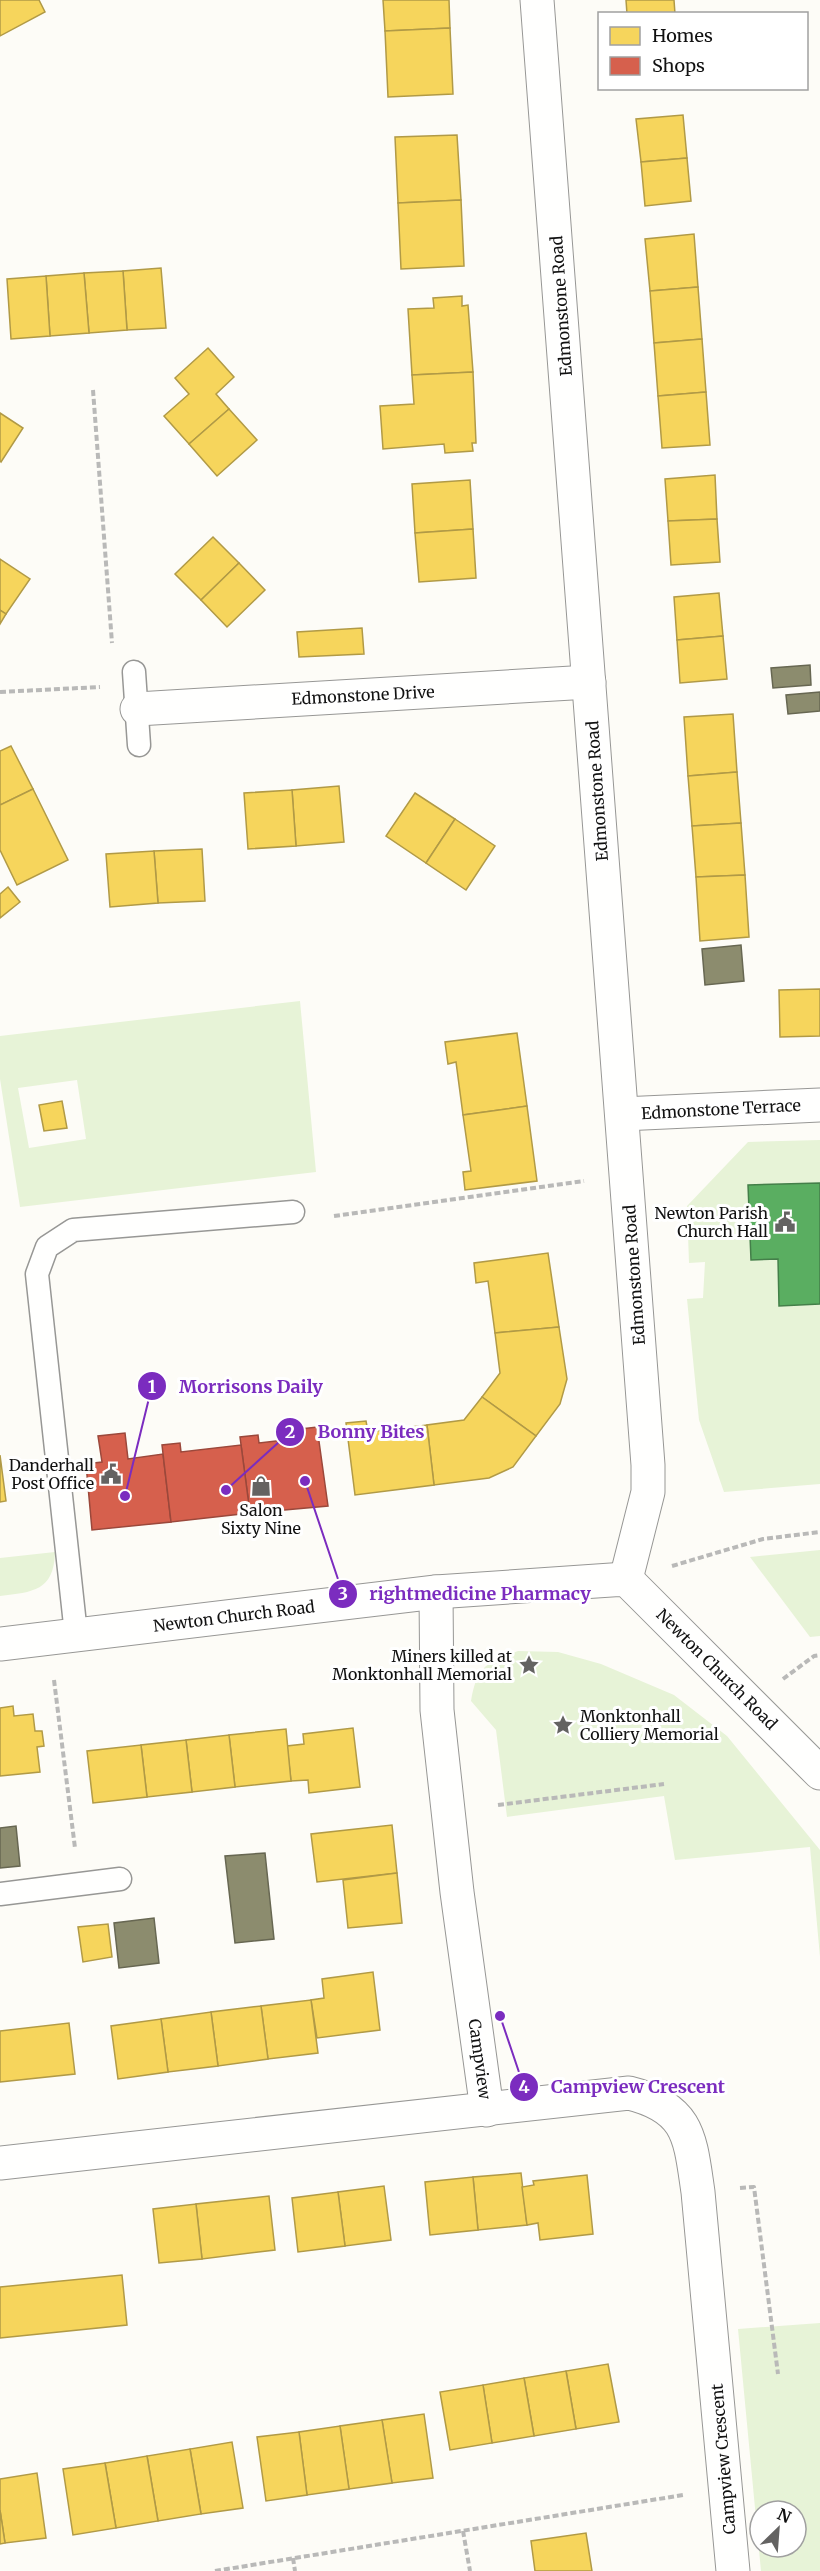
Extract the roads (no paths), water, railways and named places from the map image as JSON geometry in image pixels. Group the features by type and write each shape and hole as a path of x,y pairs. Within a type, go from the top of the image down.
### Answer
{"street":[{"name":"Edmonstone Road","path":"537,0 627,1175 648,1492 626,1579"},
{"name":"Edmonstone Drive","path":"130,688 589,682"},
{"name":"Edmonstone Terrace","path":"622,1114 820,1105"},
{"name":"Newton Church Road","path":"0,1644 436,1592 626,1579 820,1773"},
{"name":"Campview","path":"0,2163 487,2110 457,1892 437,1710 436,1592"},
{"name":"Campview Crescent","path":"487,2110 629,2093 659,2104 685,2127 693,2155 698,2192 733,2571"}],"lane":[{"path":"130,688 139,745"},
{"path":"62,1636 37,1274 47,1247 73,1230 293,1212"},
{"path":"0,1894 120,1879"}],"place":[{"name":"Newton Parish Church Hall","path":"785,1222"},
{"name":"Danderhall Post Office","path":"111,1474"},
{"name":"rightmedicine Pharmacy","path":"305,1481"},
{"name":"Salon Sixty Nine","path":"261,1486"},
{"name":"Bonny Bites","path":"226,1490"},
{"name":"Morrisons Daily","path":"125,1496"},
{"name":"Miners killed at Monktonhall Memorial","path":"529,1665"},
{"name":"Monktonhall Colliery Memorial","path":"563,1725"},
{"name":"Campview Crescent","path":"500,2016"}]}
